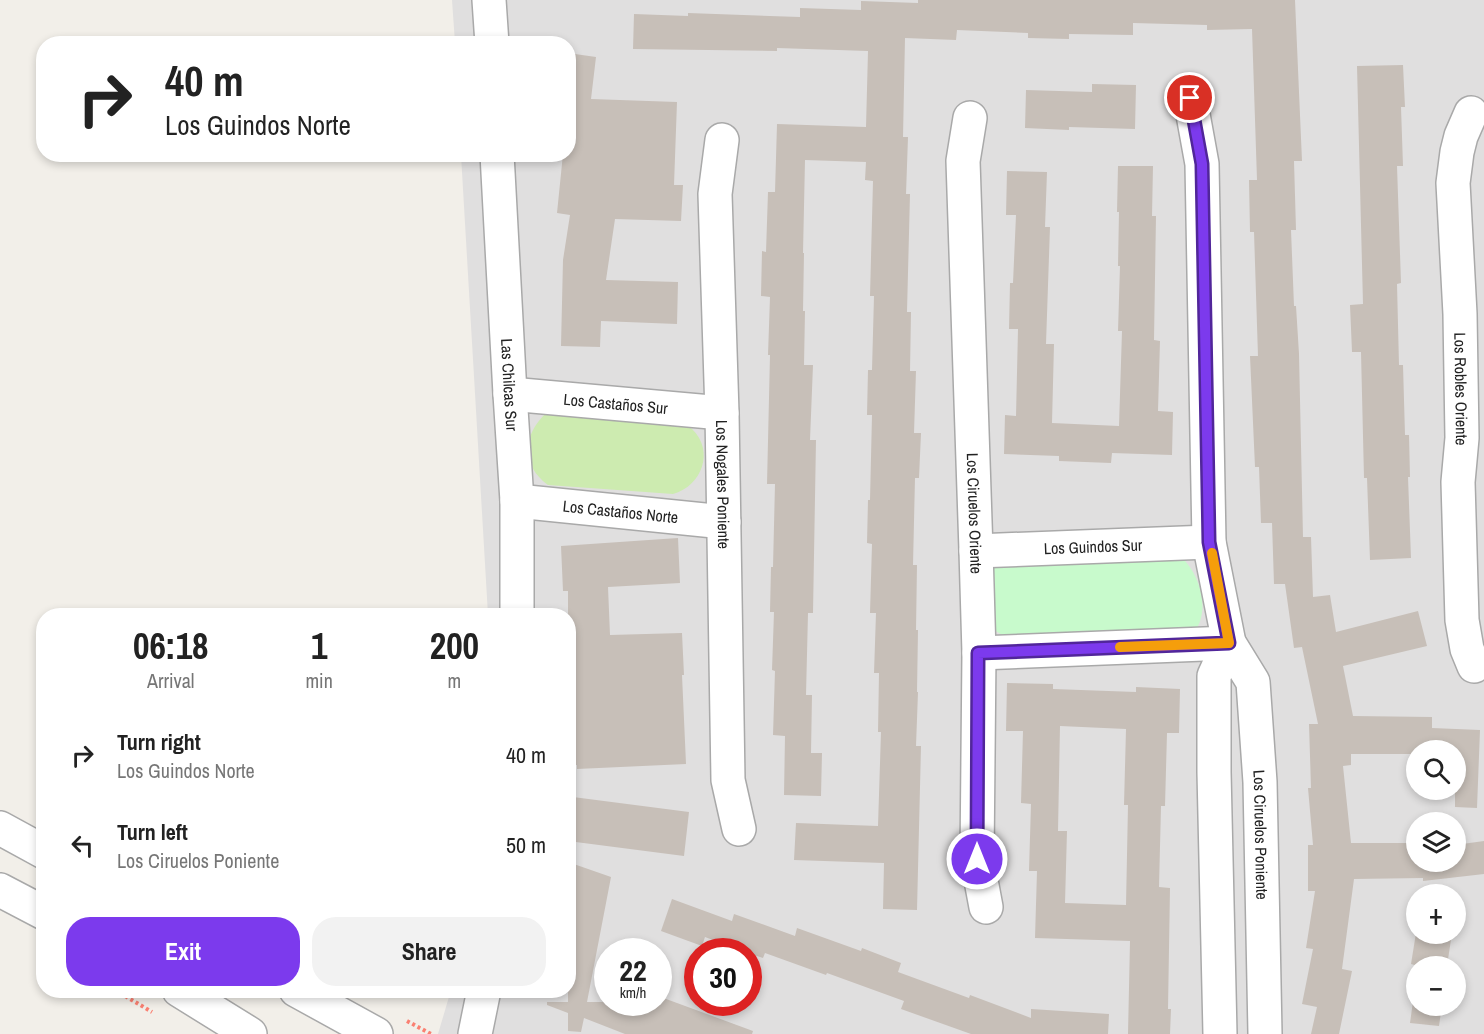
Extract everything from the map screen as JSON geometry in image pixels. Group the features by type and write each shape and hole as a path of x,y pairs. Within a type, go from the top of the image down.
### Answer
{"street":[{"path":"489,0 491,36"},
{"name":"Los Ciruelos Poniente","path":"1190,98 1202,164 1209,542 1229,643 1253,682 1260,782 1265,1034"},
{"name":"Los Robles Oriente","path":"1471,113 1461,136 1453,183 1472,313 1473,438 1458,482 1462,620 1467,649 1474,666"},
{"name":"Los Ciruelos Oriente","path":"970,118 963,160 976,550 977,859 986,907"},
{"name":"Los Nogales Poniente","path":"722,140 715,194 722,413 728,780 739,829"},
{"name":"Las Chilcas Sur","path":"497,162 517,501 517,608"},
{"name":"Los Castaños Sur","path":"510,394 722,413"},
{"name":"Los Castaños Norte","path":"517,501 724,522"},
{"name":"Los Guindos Sur","path":"976,550 1209,542"},
{"path":"978,653 1229,643 1214,676 1220,1034"},
{"path":"0,828 36,848"},
{"path":"0,891 36,909"},
{"path":"192,998 250,1034"},
{"path":"311,998 376,1034"},
{"path":"475,1034 482,998"}],"shaded area":[{"path":"452,0 1484,0 1484,1034 438,1034 449,998 576,998 576,608 488,608 461,162 576,162 576,36 455,36"}],"green space":[{"path":"546,413 680,421 691,428 699,438 703,447 702,467 691,484 673,494 548,485 533,469 528,450 532,431"},
{"path":"1181,557 1193,573 1201,593 1202,614 1194,632 1004,636 994,630 987,566"}],"building":[{"path":"918,0 1295,0 1302,161 1294,161 1296,230 1291,230 1294,306 1296,306 1299,354 1303,537 1311,537 1313,597 1330,595 1336,632 1418,611 1427,646 1343,666 1353,716 1432,717 1432,728 1480,730 1477,808 1455,807 1455,800 1466,800 1466,740 1406,740 1406,754 1351,754 1351,765 1343,766 1351,843 1406,843 1406,872 1466,872 1466,843 1484,841 1484,874 1423,881 1423,878 1354,879 1342,969 1352,971 1339,1034 1311,1034 1317,1007 1302,1004 1313,949 1306,948 1315,891 1308,891 1308,845 1313,845 1308,788 1311,788 1309,724 1318,724 1302,647 1294,648 1285,584 1274,584 1272,523 1261,523 1259,467 1255,467 1250,356 1258,356 1254,232 1250,232 1249,180 1257,180 1252,29 1207,30 1207,25 1133,23 1133,35 1069,34 1069,39 1028,38 1028,33 957,30 956,40 905,38 903,137 908,137 906,194 910,194 907,312 911,312 910,371 916,371 914,433 921,433 919,478 915,478 913,565 917,565 916,746 921,746 917,910 883,909 884,863 794,860 796,823 878,826 881,732 878,732 879,673 874,673 876,613 870,613 872,544 867,543 872,415 867,415 868,370 872,370 874,296 870,296 873,181 865,180 866,162 805,160 804,365 813,365 810,440 816,440 813,613 808,613 806,695 812,695 811,753 822,753 821,796 784,795 785,736 773,735 774,612 770,612 775,484 767,484 770,297 761,296 762,251 766,252 768,192 775,192 777,124 866,127 868,51 777,48 777,51 633,49 634,14 688,16 688,13 800,17 800,8 861,10 861,1 918,3"},
{"path":"576,54 596,57 591,99 677,102 674,185 683,185 681,221 615,219 606,280 678,282 677,324 601,321 600,347 561,346 563,260 570,215 557,213 562,162 576,162"},
{"path":"1403,65 1405,107 1401,107 1403,166 1397,166 1401,283 1397,284 1399,365 1403,365 1405,435 1409,435 1411,558 1370,560 1367,478 1364,478 1361,352 1352,352 1350,305 1363,304 1357,66"},
{"path":"1092,84 1136,85 1135,129 1025,128 1026,90 1092,92"},
{"path":"1118,166 1153,166 1152,216 1156,216 1154,340 1160,341 1158,411 1173,412 1172,455 1112,453 1111,463 1059,461 1059,456 1004,454 1005,415 1016,416 1018,329 1009,329 1010,283 1013,283 1016,215 1006,215 1007,171 1047,172 1045,227 1050,227 1046,344 1054,344 1052,423 1119,426 1122,331 1118,331 1120,266 1118,266"},
{"path":"678,538 680,583 608,587 610,635 682,633 686,764 577,769 576,608 568,608 568,591 563,591 561,546"},
{"path":"1007,683 1053,684 1053,689 1136,692 1136,687 1180,689 1179,733 1167,733 1165,806 1161,806 1159,887 1170,888 1168,1009 1171,1009 1170,1034 1128,1034 1130,941 1035,938 1037,871 1029,871 1031,804 1021,803 1023,731 1006,731","holes":["1060,726 1126,729 1124,805 1128,805 1126,905 1065,903 1067,831 1058,831"]},
{"path":"576,797 689,812 684,856 576,842"},
{"path":"576,865 611,877 599,938 594,938 594,966 587,1002 594,1002 594,1016 672,1016 672,1001 684,1006 684,1016 712,1016 753,1031 752,1034 625,1034 584,1018 581,1032 568,1031 568,1013 547,1005 547,1002 568,1002 568,998 576,998"},
{"path":"672,899 732,921 734,914 795,936 797,928 861,951 862,948 901,963 898,972 1031,1018 1031,1009 1109,1014 1108,1034 971,1034 901,1009 904,1001 765,953 762,958 762,938 705,937 684,939 661,931"},
{"path":"1414,944 1450,944 1449,956 1412,956"},
{"path":"1411,1016 1440,1016 1439,1026 1410,1023"}],"slow traffic":[{"path":"1120,647 1229,643 1212,553"}],"route":[{"path":"977,859 978,653 1229,643 1209,542 1202,164 1190,98"}]}
